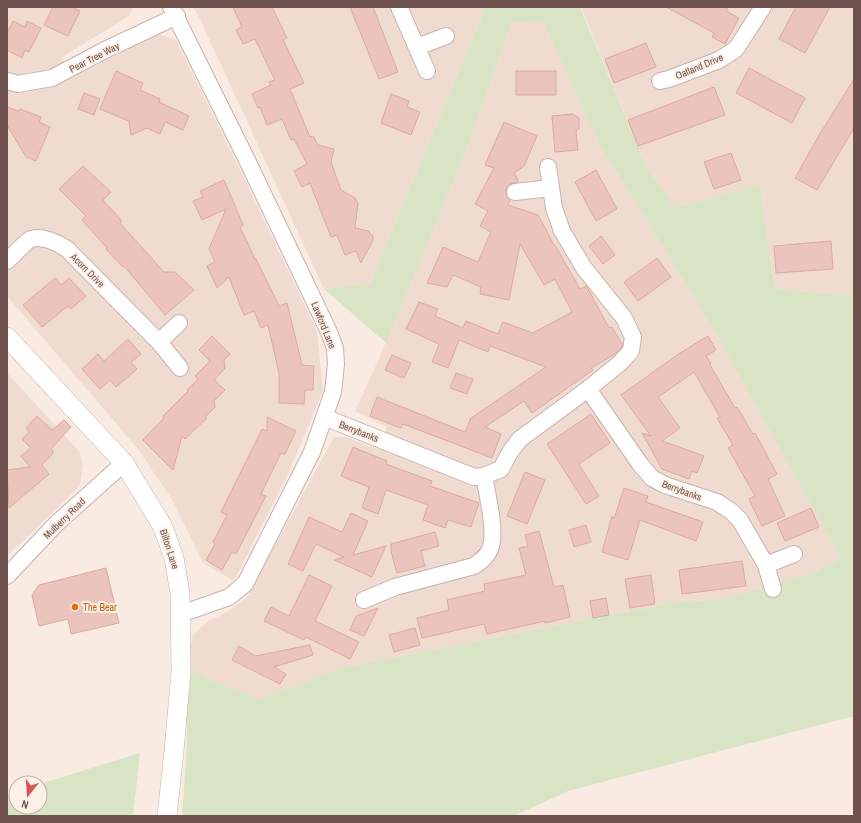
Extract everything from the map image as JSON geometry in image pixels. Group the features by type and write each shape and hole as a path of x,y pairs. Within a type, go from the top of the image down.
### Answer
{"street":[{"path":"399,7 427,71"},
{"name":"Oatland Drive","path":"660,81 719,60 736,49 763,7"},
{"name":"Pear Tree Way","path":"7,81 18,84 52,78 174,11"},
{"name":"Lawford Lane","path":"174,11 329,332 335,348 336,364 333,392 312,452 245,584 229,597 181,614"},
{"path":"417,47 446,36"},
{"path":"364,600 395,587 474,566 485,559 491,548 493,528 484,476 501,469 510,452 520,439 588,389 620,363 631,351 633,337 624,318 584,268 562,231 554,208 548,167"},
{"path":"514,192 550,188"},
{"name":"Acorn Drive","path":"7,261 30,239 40,238 60,244 67,249 159,342 180,368"},
{"path":"159,342 179,323"},
{"name":"Bilton Lane","path":"7,337 124,463 163,527 174,558 178,573 181,614 181,672 167,816"},
{"name":"Berrybanks","path":"588,389 640,464 652,478 665,485 717,502 732,512 740,520 766,565 773,589"},
{"name":"Berrybanks","path":"324,417 474,476 484,476"},
{"name":"Mulberry Road","path":"7,576 56,524 124,463"},
{"path":"766,565 794,554"}],"shaded area":[{"path":"7,7 133,7 129,16 62,57 72,78 158,34 176,40 317,331 323,391 288,474 234,581 203,563 173,501 138,449 7,296"},
{"path":"193,7 486,7 370,283 324,289 199,17"},
{"path":"581,7 854,7 854,298 851,296 775,289 760,185 676,207 647,169"},
{"path":"512,21 544,21 602,149 715,332 841,559 807,575 723,599 677,602 341,668 260,699 208,679 187,665 193,635 207,622 229,611 247,597 334,437 346,437 380,450 387,427 355,411 378,361 466,151"},
{"path":"7,373 79,451 83,464 80,486 7,556"}],"green space":[{"path":"486,7 580,7 647,169 676,207 760,185 775,289 851,296 854,298 854,716 568,791 514,816 182,816 187,745 187,665 208,679 260,699 341,668 677,602 723,599 807,575 841,559 715,332 602,149 543,21 512,22 466,151 386,343 324,289 370,283"},
{"path":"140,753 133,816 7,816 8,795 8,815 48,815 48,782"}],"building":[{"path":"53,7 72,7 80,11 68,36 44,25"},
{"path":"233,7 272,7 287,38 283,40 304,83 290,89 310,137 313,136 318,145 334,149 331,162 341,190 355,198 358,203 355,228 368,231 373,236 373,240 361,263 356,251 345,255 337,235 331,237 310,183 302,187 294,171 307,164 294,139 291,140 282,119 267,125 260,107 258,108 252,94 271,85 269,82 275,80 255,39 243,44 236,30 242,27"},
{"path":"350,7 373,7 398,72 379,79"},
{"path":"666,7 728,7 726,11 739,18 725,44 712,37 714,33"},
{"path":"796,7 830,7 805,53 779,39"},
{"path":"13,21 25,27 27,21 41,28 29,52 25,50 22,58 7,50 7,33"},
{"path":"646,43 656,67 614,83 605,59"},
{"path":"749,68 805,98 792,123 736,93"},
{"path":"116,71 143,83 140,90 160,99 159,102 189,116 183,130 165,122 160,134 147,128 131,135 129,121 100,109"},
{"path":"516,71 556,71 556,95 516,95"},
{"path":"854,79 854,128 817,190 795,178 818,137"},
{"path":"714,87 725,115 638,146 628,120"},
{"path":"84,93 100,99 94,115 78,109"},
{"path":"391,94 409,101 407,107 420,112 411,135 381,123"},
{"path":"7,107 19,111 20,109 41,117 39,122 50,127 36,161 26,157 7,125"},
{"path":"573,114 579,118 579,128 576,131 578,150 555,152 552,116"},
{"path":"504,122 537,136 524,166 514,173 518,180 517,182 510,184 506,189 506,193 510,200 508,205 538,215 580,289 586,286 587,287 609,328 612,327 622,344 622,347 615,354 591,368 593,370 532,413 524,401 485,427 501,434 492,458 403,424 401,428 370,416 377,397 465,432 471,418 546,367 490,346 488,352 459,340 448,368 432,362 439,344 406,329 419,302 438,309 435,316 463,328 466,321 498,334 503,322 533,333 572,312 555,279 544,285 520,244 509,300 480,294 481,287 453,275 447,287 427,283 443,247 478,262 491,232 480,226 488,211 475,204 494,168 485,165"},
{"path":"731,153 741,180 714,189 704,162"},
{"path":"83,166 111,192 103,200 122,221 120,223 164,272 175,272 194,290 165,315 124,266 123,267 106,249 107,248 82,220 86,216 59,189"},
{"path":"596,170 617,209 596,221 575,182"},
{"path":"224,180 243,225 240,227 279,306 287,303 302,365 314,366 313,390 305,390 304,404 279,403 279,373 268,325 261,328 254,311 244,315 229,277 217,288 207,266 215,262 209,249 226,209 202,220 193,201 203,197 200,191"},
{"path":"601,236 615,255 603,264 589,246"},
{"path":"831,241 833,269 776,273 774,246"},
{"path":"657,258 671,277 638,301 624,282"},
{"path":"55,278 61,285 69,278 86,296 71,309 68,306 42,327 23,305"},
{"path":"212,336 230,354 224,360 225,368 214,380 225,390 214,401 215,407 205,417 207,418 185,439 182,436 173,470 143,440 164,418 163,416 188,391 187,390 198,379 195,376 210,361 199,350"},
{"path":"708,336 716,350 706,356 711,364 710,365 735,408 737,407 753,434 755,433 777,474 768,479 785,516 762,526 749,499 755,496 728,448 733,445 717,418 720,417 694,372 658,397 680,428 662,441 704,456 697,473 692,471 689,479 662,469 642,433 651,436 621,395 680,353"},
{"path":"128,339 141,354 131,362 137,369 116,387 110,380 100,389 82,369 98,354 104,361"},
{"path":"392,355 411,363 404,378 385,370"},
{"path":"456,373 473,379 467,394 450,388"},
{"path":"591,414 610,443 579,464 599,496 586,504 547,444"},
{"path":"37,416 52,430 64,420 71,427 51,449 54,452 42,465 49,474 9,508 7,470 30,467 21,456 31,448 22,439 29,432 26,428"},
{"path":"267,417 296,431 285,454 281,453 261,494 266,496 236,554 232,552 222,570 206,560 215,544 213,542 227,515 221,512 262,429 267,431"},
{"path":"353,447 387,461 386,464 432,481 430,486 479,503 471,527 448,520 445,528 423,520 428,505 386,490 378,514 362,508 369,487 341,476"},
{"path":"525,472 545,480 527,524 507,516"},
{"path":"624,488 648,496 646,502 703,522 696,541 640,520 628,560 602,552 612,516 614,519"},
{"path":"811,508 819,527 785,541 777,523"},
{"path":"351,513 368,521 353,555 386,546 372,577 334,560 344,557 316,544 303,571 288,564 309,517 342,532"},
{"path":"586,525 591,542 574,547 569,530"},
{"path":"539,531 554,587 563,585 570,617 487,634 484,624 422,638 417,618 449,610 447,600 485,591 484,584 526,575 519,548 528,546 525,535"},
{"path":"435,532 439,546 421,551 425,566 397,573 391,551 391,544"},
{"path":"742,561 746,586 682,594 679,570"},
{"name":"The Bear","path":"106,568 119,623 71,634 68,619 39,626 32,595 39,585"},
{"path":"309,575 332,586 315,621 359,642 350,659 306,637 304,640 264,621 271,607 289,616"},
{"path":"651,575 655,604 630,608 625,579"},
{"path":"606,598 609,615 593,618 590,601"},
{"path":"378,608 364,636 350,630 356,616"},
{"path":"415,628 420,645 394,652 389,635"},
{"path":"310,645 313,655 274,667 286,674 280,684 232,660 239,646 255,656"}],"place":[{"name":"The Bear","path":"75,607"}]}
